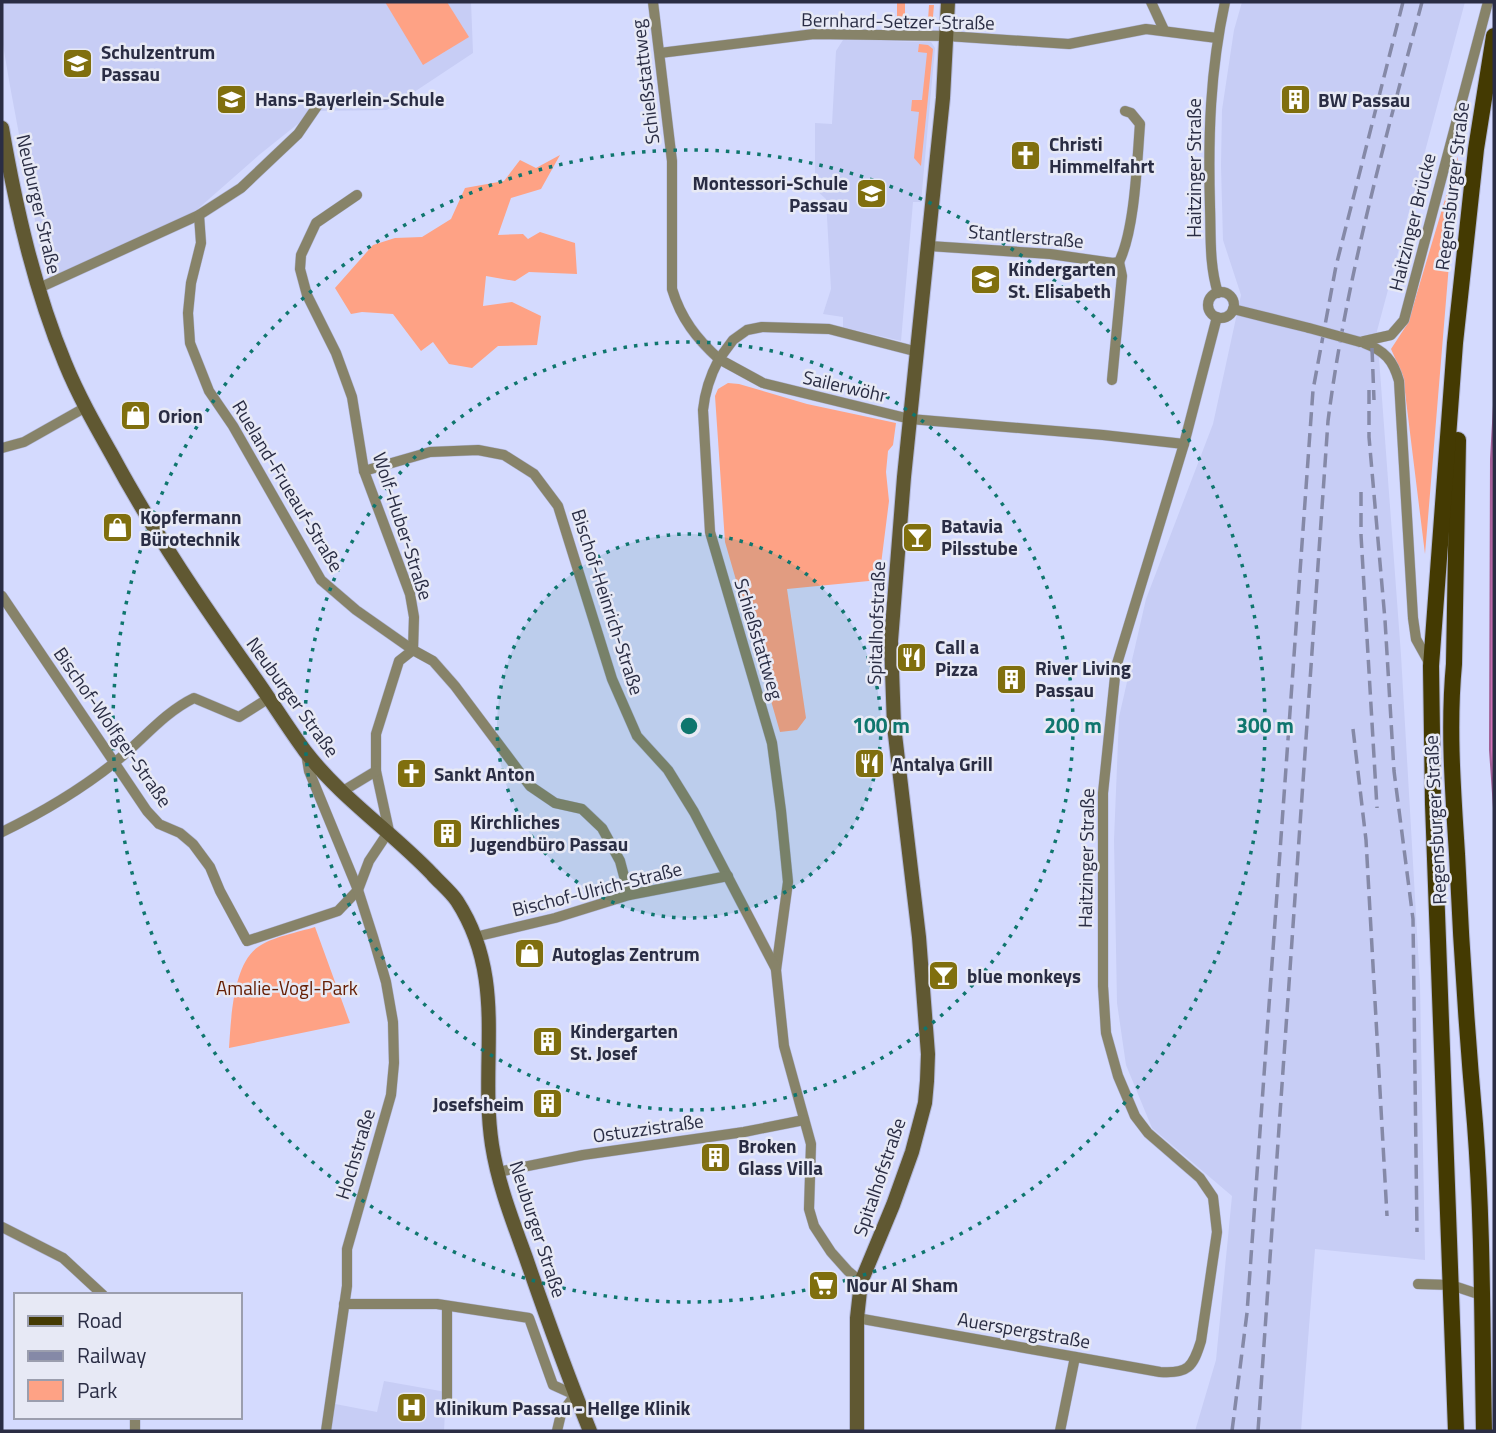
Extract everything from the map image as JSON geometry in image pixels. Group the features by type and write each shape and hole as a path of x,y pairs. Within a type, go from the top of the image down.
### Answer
{"main road":[{"name":"Regensburger Straße","path":"1456,1431 1433,804 1431,666 1455,343 1476,149 1494,36"},
{"name":"Regensburger Straße","path":"1455,343 1458,438 1451,698 1453,797 1482,1264 1484,1431"},
{"path":"1431,666 1451,698"}],"street":[{"name":"Schießstattweg","path":"653,2 672,161 672,289 688,326 700,342 719,359 704,394 703,410 710,532 772,743 788,881 776,970 784,1046 811,1144 809,1209 814,1226 831,1252 862,1282"},
{"name":"Spitalhofstraße","path":"857,1431 856,1318 862,1282 912,1152 925,1102 927,1082 928,1054 919,937 894,726 891,670 893,614 910,418 943,98 948,2"},
{"path":"1151,2 1164,30"},
{"name":"Haitzinger Straße","path":"1218,293 1212,256 1208,129 1217,38 1226,2"},
{"name":"Haitzinger Brücke","path":"1360,341 1391,335 1404,320 1488,2"},
{"name":"Bernhard-Setzer-Straße","path":"660,53 814,34 947,36 1069,44 1146,29 1217,38"},
{"path":"39,288 199,215 241,188 298,134 322,100"},
{"path":"1112,380 1122,276 1119,262 1128,229 1140,124 1131,113 1125,111"},
{"name":"Neuburger Straße","path":"2,128 3,144 24,237 65,362 86,407 144,513 211,616 306,752 343,791 419,859 456,900 475,937 484,962 489,989 489,1105 492,1146 498,1172 520,1241 590,1431"},
{"name":"Wolf-Huber-Straße","path":"357,195 316,223 300,256 300,269 307,295 336,353 352,397 364,471 410,594 414,617 413,650"},
{"name":"Rueland-Frueauf-Straße","path":"199,215 201,243 191,283 188,313 191,343 209,391 233,426 321,580 356,610 413,650"},
{"name":"Stantlerstraße","path":"929,246 1051,254 1113,264 1119,262"},
{"path":"1218,293 1230,296 1236,309 1229,316 1217,317 1210,312 1211,297 1218,293"},
{"name":"Haitzinger Brücke","path":"1236,309 1360,341 1380,349 1394,365 1399,382 1413,618 1416,639 1431,666"},
{"name":"Haitzinger Straße","path":"1186,1370 1196,1357 1201,1341 1217,1232 1213,1197 1200,1178 1148,1133 1136,1116 1118,1076 1106,1033 1103,986 1102,793 1116,667 1184,444 1217,317"},
{"path":"719,359 733,340 747,330 762,327 829,329 918,352"},
{"name":"Sailerwöhr","path":"719,359 763,383 910,418 1184,444"},
{"path":"2,448 24,442 86,407"},
{"name":"Bischof-Heinrich-Straße","path":"364,471 430,452 478,450 504,455 534,474 558,506 612,679 637,736 668,770 694,812 776,970"},
{"name":"Bischof-Wolfger-Straße","path":"2,596 147,811 159,824 180,833 193,844 209,867 247,940 338,911 358,890"},
{"path":"358,890 369,861 389,831 376,771 376,734 399,661 413,650 433,661 455,686 530,786 555,803 582,808 602,828 620,861 629,895"},
{"path":"2,832 38,814 113,764 178,706 194,698 239,717 269,698"},
{"name":"Hochstraße","path":"306,752 309,771 358,890 386,982 393,1022 394,1063 391,1095 347,1249 344,1304 326,1431"},
{"path":"343,791 376,771"},
{"name":"Bischof-Ulrich-Straße","path":"475,937 555,918 629,895 728,876"},
{"name":"Ostuzzistraße","path":"498,1172 583,1154 744,1132 804,1120"},
{"path":"2,1227 63,1258 101,1293"},
{"path":"1418,1283 1451,1285 1481,1295"},
{"path":"344,1304 447,1306 529,1318 553,1385 575,1395 561,1414 556,1431"},
{"path":"447,1306 447,1404"},
{"name":"Auerspergstraße","path":"856,1318 1160,1372 1175,1373 1186,1370"},
{"path":"1060,1431 1075,1357"}],"shaded area":[{"path":"2,2 471,2 473,53 387,110 314,111 184,221 51,283 40,247 10,86 2,39"},
{"path":"1242,2 1465,2 1377,331 1401,655 1420,984 1425,1260 1315,1249 1301,1431 1195,1431 1216,1360 1232,1196 1152,1128 1126,1065 1117,1003 1114,840 1119,717 1146,599 1213,424 1241,295 1223,240 1221,166 1222,110 1234,30"},
{"name":"Montessori-Schule Passau","path":"843,40 931,42 935,48 921,202 913,202 901,341 843,327 843,317 823,314 831,289 826,199 815,189 815,123 832,124 836,51"},
{"path":"1494,405 1494,808 1490,750 1491,459"},
{"name":"Klinikum Passau - Hellge Klinik","path":"384,1381 446,1392 444,1431 326,1431 330,1403 377,1412"}],"green space":[{"path":"385,2 447,2 469,37 423,65"},
{"path":"897,2 905,2 905,21 928,21 929,5 934,5 932,28 897,29"},
{"path":"919,44 933,49 921,166 914,158 919,112 911,111 912,100 922,100 927,53 918,52"},
{"path":"560,155 541,189 511,198 498,235 523,234 528,239 540,232 575,243 577,274 529,272 515,281 486,276 483,306 512,302 541,316 537,345 498,346 472,368 449,364 433,342 421,351 393,314 351,314 335,288 373,245 395,238 422,237 451,219 465,188 504,181 520,160 536,168"},
{"path":"1458,156 1425,554 1403,376 1391,349 1408,323"},
{"path":"728,383 807,404 896,423 893,445 888,451 886,472 889,501 879,580 787,589 806,718 797,730 780,732 725,542 715,396 718,389"},
{"name":"Amalie-Vogl-Park","path":"315,927 350,1023 229,1048 238,979 250,955 271,940"}],"railway":[{"path":"1232,1431 1247,1313 1313,390 1336,266 1403,2"},
{"path":"1258,1431 1328,421 1356,262 1422,2"},
{"path":"1372,348 1374,400"},
{"path":"1369,390 1369,437 1385,620 1394,771 1413,919 1417,1232"},
{"path":"1361,492 1361,535 1377,808"},
{"path":"1353,729 1366,840 1387,1216"}],"place":[{"name":"Schulzentrum Passau","path":"78,63"},
{"name":"Hans-Bayerlein-Schule","path":"232,99"},
{"name":"BW Passau","path":"1295,100"},
{"name":"Christi Himmelfahrt","path":"1026,155"},
{"name":"Montessori-Schule Passau","path":"871,194"},
{"name":"Kindergarten St. Elisabeth","path":"985,280"},
{"name":"Orion","path":"135,416"},
{"name":"Kopfermann Bürotechnik","path":"117,528"},
{"name":"Batavia Pilsstube","path":"918,537"},
{"name":"Call a Pizza","path":"912,658"},
{"name":"River Living Passau","path":"1012,679"},
{"name":"Antalya Grill","path":"869,764"},
{"name":"Sankt Anton","path":"411,774"},
{"name":"Kirchliches Jugendbüro Passau","path":"447,833"},
{"name":"Autoglas Zentrum","path":"529,954"},
{"name":"blue monkeys","path":"944,976"},
{"name":"Kindergarten St. Josef","path":"547,1042"},
{"name":"Josefsheim","path":"547,1104"},
{"name":"Broken Glass Villa","path":"715,1157"},
{"name":"Nour Al Sham","path":"823,1285"},
{"name":"Klinikum Passau - Hellge Klinik","path":"412,1408"}]}
